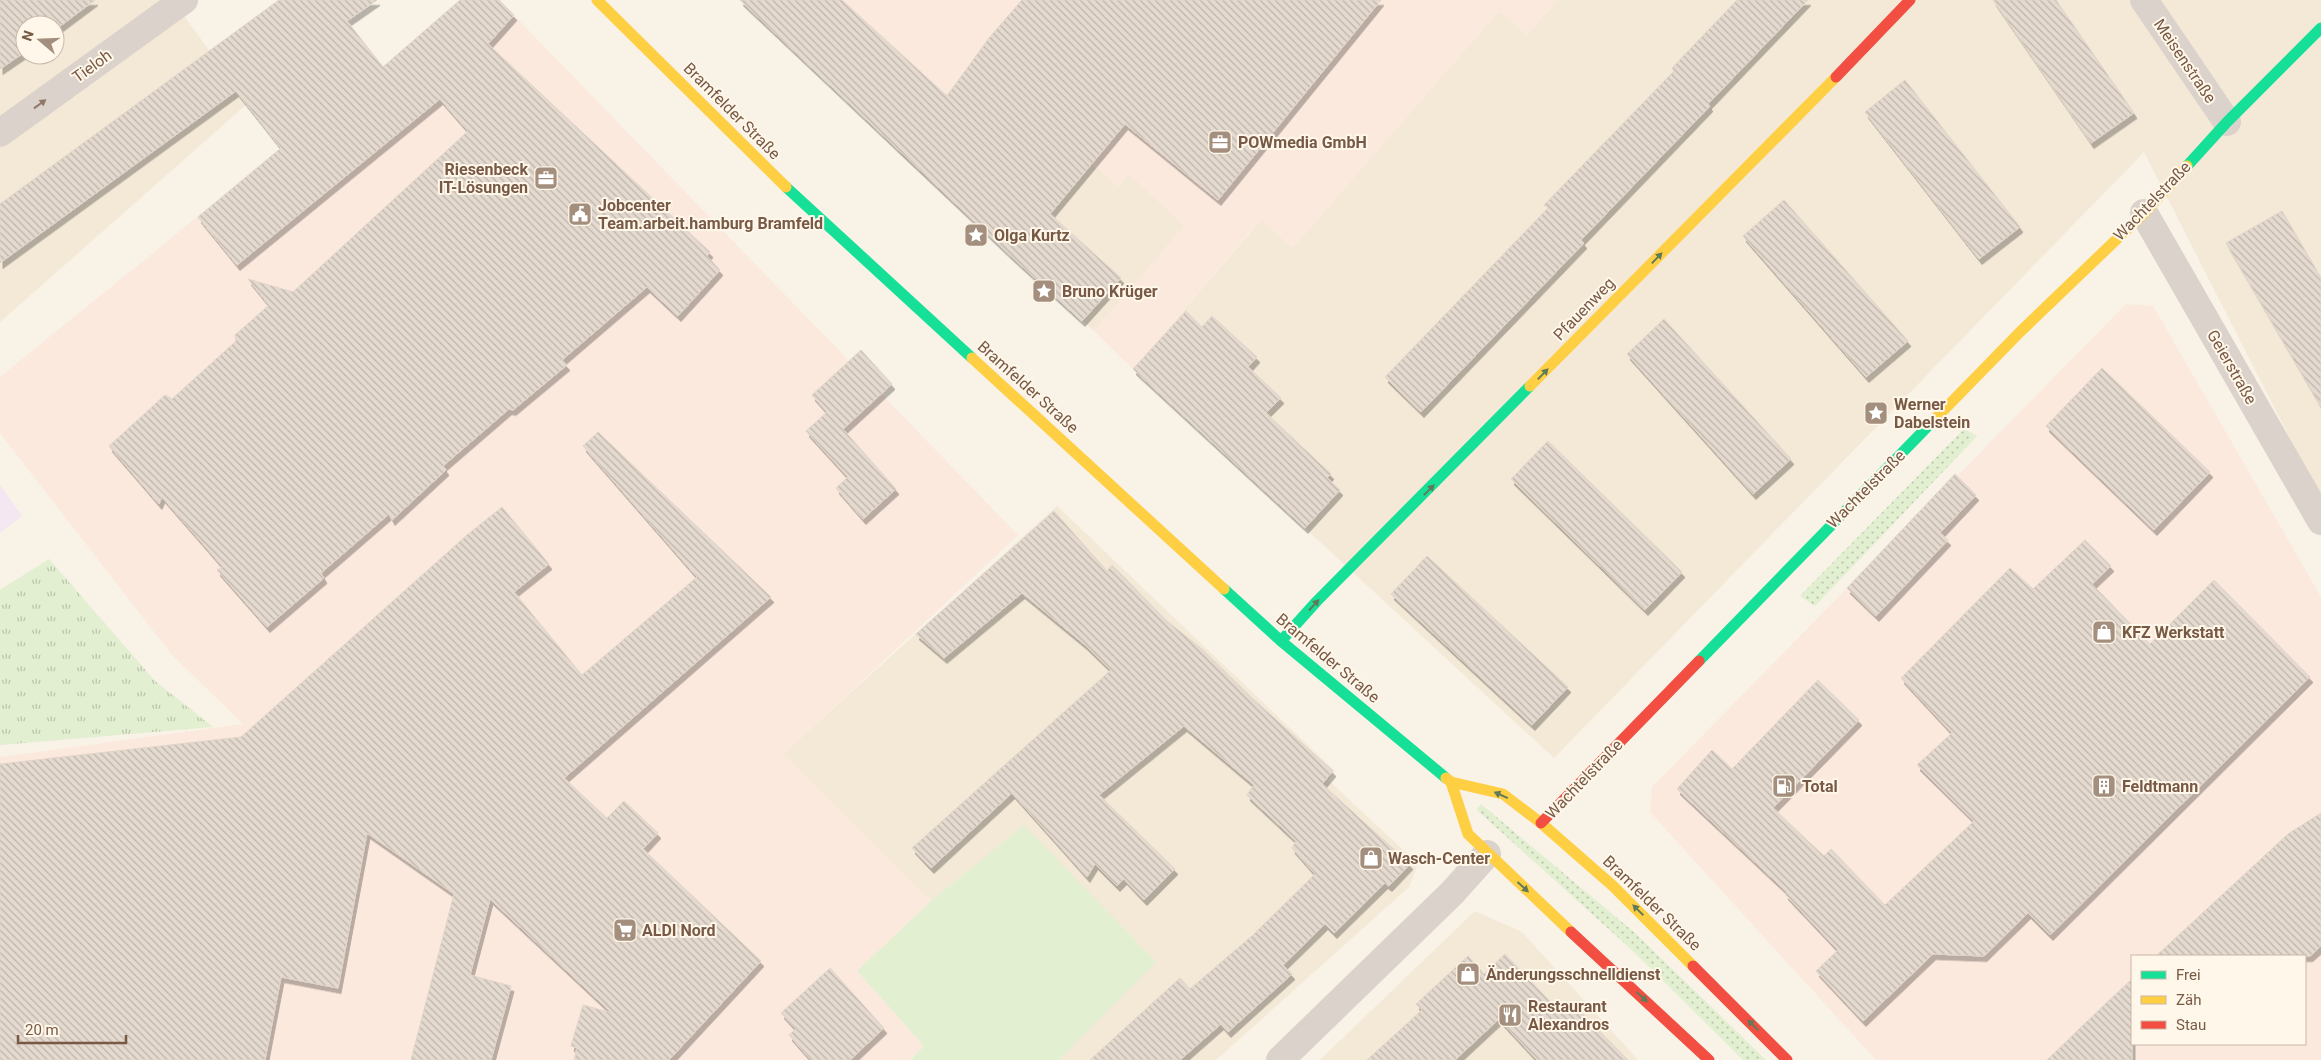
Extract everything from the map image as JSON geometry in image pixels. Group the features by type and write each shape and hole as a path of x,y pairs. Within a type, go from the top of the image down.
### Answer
{"street":[{"name":"Tieloh","path":"0,132 184,0"},
{"name":"Bramfelder Straße","path":"597,0 810,210 1281,641 1451,782 1503,794 1541,824 1613,886 1787,1060"},
{"name":"Pfauenweg","path":"1281,641 1317,601 1464,455 1832,82 1910,0"},
{"name":"Meisenstraße","path":"2144,0 2227,122"},
{"name":"Wachtelstraße","path":"1541,824 2020,332 2144,212 2227,122 2321,28"},
{"name":"Geierstraße","path":"2144,212 2321,521"},
{"path":"1451,782 1468,834 1487,854 1709,1060"},
{"path":"1280,1060 1452,893 1487,854"}],"shaded area":[{"path":"0,0 172,0 248,103 0,322"},
{"path":"465,0 499,0 1018,535 784,754 931,901 857,971 924,1046 909,1060 0,1060 0,757 243,724 172,655 0,433 0,377"},
{"path":"739,0 1558,0 1527,35 1499,11 1293,248 1260,220 1133,369 1094,331 1184,226 1129,174 1118,186 972,62 899,149"},
{"path":"1558,0 2321,0 2321,499 2144,152 1554,758 1133,369 1261,220 1293,247 1499,11 1527,34"},
{"path":"972,62 1118,186 1129,174 1185,226 1094,331 897,152"},
{"path":"2126,304 2153,306 2321,597 2321,1060 1876,1060 1650,812 1652,787"},
{"path":"0,485 22,516 0,533"},
{"path":"1057,506 1335,771 1328,780 1418,864 1409,887 1216,1060 1059,1060 1155,962 1024,826 931,901 783,754"},
{"path":"1475,911 1522,932 1638,1060 1320,1060"}],"green space":[{"path":"1964,429 1977,436 1815,606 1800,596"},
{"path":"49,559 155,681 213,727 0,745 0,590"},
{"path":"1481,804 1635,933 1766,1060 1743,1060 1633,951 1477,810"},
{"path":"1024,825 1156,962 1059,1060 910,1060 924,1046 857,971 931,901"}],"building":[{"path":"0,0 95,0 65,22 65,15 15,15 15,59 0,69"},
{"path":"279,0 377,0 347,21 383,67 460,0 499,0 514,15 488,44 710,252 707,256 720,270 678,316 647,287 562,360 567,365 513,410 509,409 443,466 446,470 392,520 389,514 321,573 324,578 267,627 217,570 223,567 162,497 159,504 109,446 165,395 172,399 236,341 235,335 269,305 248,279 293,292 468,131 440,99 237,265 198,217 281,148 236,91 0,263 0,204"},
{"path":"740,0 842,0 947,96 989,38 1022,0 1381,0 1218,200 1125,124 1050,214 1121,278 1082,321"},
{"path":"1737,0 1808,0 1708,104 1710,106 1581,240 1584,243 1421,412 1385,377 1548,208 1544,205 1674,71 1672,68"},
{"path":"1993,0 2056,0 2134,113 2091,143"},
{"path":"1905,80 2020,227 1979,259 1865,112"},
{"path":"1784,200 1908,341 1866,377 1743,236"},
{"path":"2282,211 2321,278 2321,407 2226,243"},
{"path":"1186,311 1202,327 1212,316 1257,357 1248,367 1281,398 1266,413 1331,474 1327,478 1340,490 1305,528 1133,369"},
{"path":"1664,319 1791,459 1753,494 1627,354"},
{"path":"861,350 892,384 843,429 896,489 863,519 836,488 848,477 806,431 827,412 812,395"},
{"path":"2102,368 2210,472 2154,530 2046,426"},
{"path":"598,432 771,597 564,778 607,818 624,801 658,833 643,849 761,961 669,1060 574,1060 577,1048 571,1046 583,1005 612,1013 490,899 470,975 511,986 491,1060 411,1060 454,894 367,833 338,988 281,977 265,1060 0,1060 0,764 241,737 467,535 502,507 549,564 514,592 582,675 697,577 583,446"},
{"path":"1548,441 1682,572 1645,610 1511,479"},
{"path":"1955,474 1976,495 1940,533 1948,540 1876,616 1847,588"},
{"path":"1054,511 1107,571 1112,565 1167,621 1203,650 1252,698 1333,771 1322,784 1410,864 1389,886 1385,883 1334,933 1325,924 1283,965 1292,974 1228,1032 1221,1024 1180,1060 1090,1060 1180,978 1190,989 1253,935 1315,874 1292,848 1296,841 1247,795 1254,785 1184,726 1099,795 1175,869 1144,900 1124,879 1117,886 1095,864 1087,877 1012,793 931,868 912,848 1111,670 1084,644 1022,593 944,658 916,634"},
{"path":"2085,540 2111,566 2092,584 2150,644 2214,580 2310,677 2050,935 2028,913 1984,956 1933,954 1863,1021 1816,971 1838,950 1785,894 1787,892 1677,789 1712,750 1732,769 1818,680 1859,720 1773,808 1824,856 1831,849 1885,905 1974,821 1917,765 1952,733 1901,678 2010,568 2033,589"},
{"path":"1427,556 1568,687 1532,725 1391,594"},
{"path":"2321,813 2321,946 2310,956 2157,955 2288,834"},
{"path":"1505,954 1559,1011 1571,1002 1628,1060 1537,1060 1499,1019 1455,1060 1367,1060 1422,1010 1416,1004 1468,956 1484,974"},
{"path":"830,968 884,1028 850,1060 811,1060 789,1035 796,1029 781,1013"},
{"path":"2131,980 2132,1060 2047,1060"}],"traffic: fast":[{"path":"2187,166 2227,122 2321,28"},
{"path":"786,187 972,358"},
{"path":"1281,641 1317,601 1530,386"},
{"path":"1699,661 1933,421"},
{"path":"1224,589 1281,641 1446,778"}],"traffic: slow":[{"path":"597,0 786,187"},
{"path":"1530,386 1836,77"},
{"path":"1933,421 2020,332 2144,213 2187,166"},
{"path":"972,358 1224,589"},
{"path":"1446,778 1451,782 1503,794 1541,823 1613,886 1693,966"},
{"path":"1451,782 1468,834 1571,932"}],"traffic: jam":[{"path":"1836,77 1910,0"},
{"path":"1541,823 1699,661"},
{"path":"1571,932 1709,1060"},
{"path":"1693,966 1787,1060"}],"place":[{"name":"POWmedia GmbH","path":"1220,142"},
{"name":"Riesenbeck IT-Lösungen","path":"546,178"},
{"name":"Jobcenter Team.arbeit.hamburg Bramfeld","path":"580,214"},
{"name":"Olga Kurtz","path":"976,235"},
{"name":"Bruno Krüger","path":"1044,291"},
{"name":"Werner Dabelstein","path":"1876,413"},
{"name":"KFZ Werkstatt","path":"2104,632"},
{"name":"Total","path":"1784,786"},
{"name":"Feldtmann","path":"2104,786"},
{"name":"Wasch-Center","path":"1371,858"},
{"name":"ALDI Nord","path":"625,930"},
{"name":"Änderungsschnelldienst","path":"1468,974"},
{"name":"Restaurant Alexandros","path":"1510,1015"}]}
